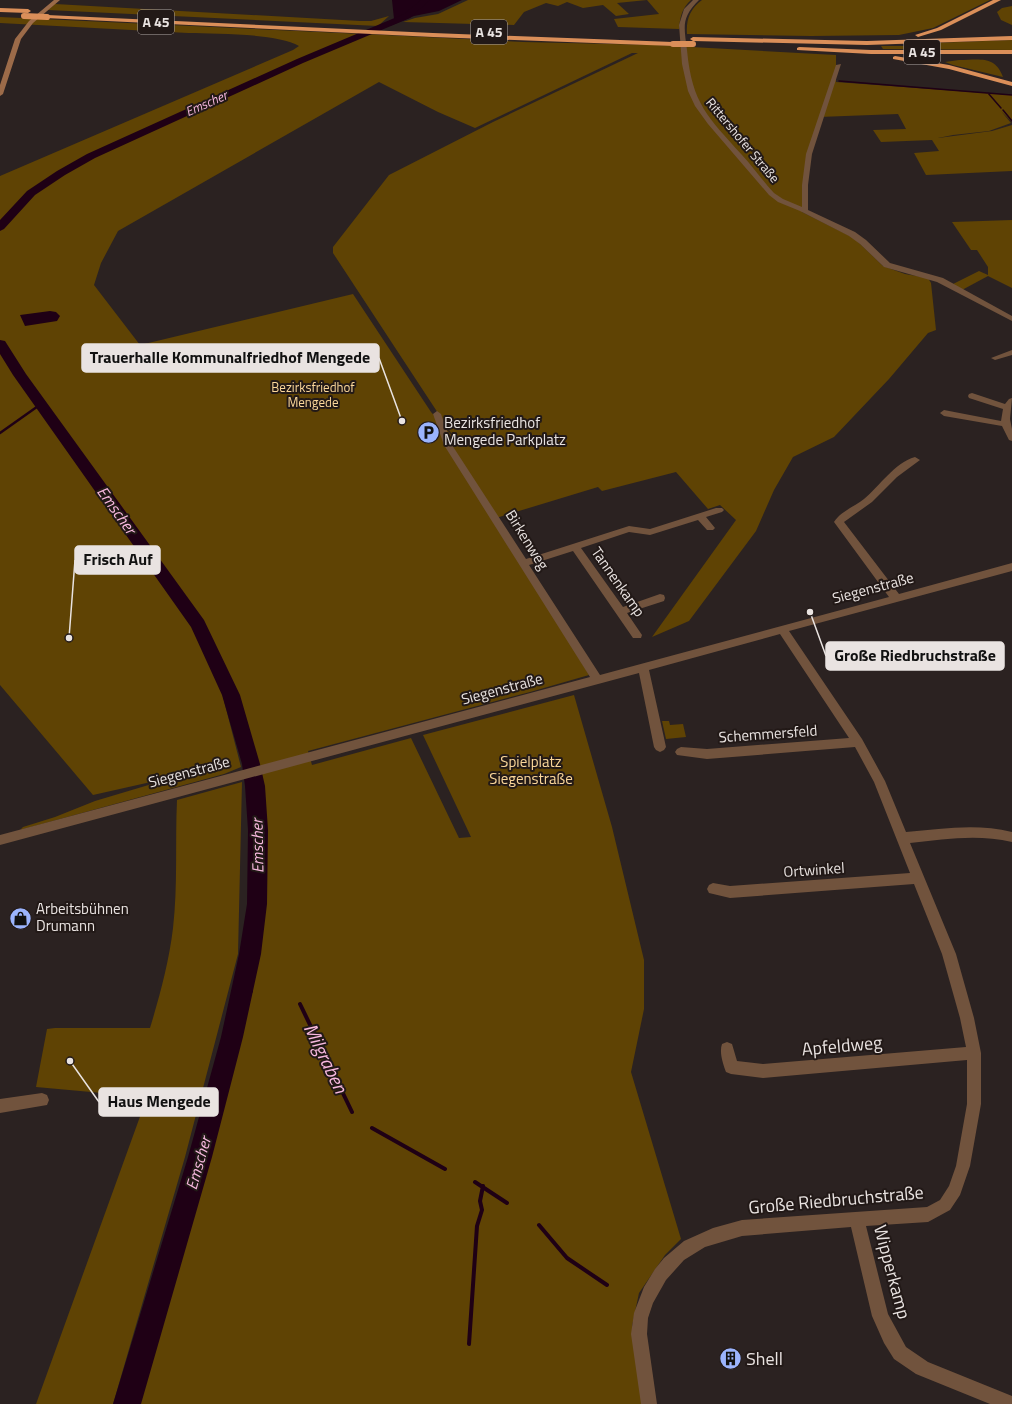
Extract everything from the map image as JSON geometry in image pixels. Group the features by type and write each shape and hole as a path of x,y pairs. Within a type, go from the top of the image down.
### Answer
{"highway":[{"path":"717,40 884,38 917,35 939,29 998,0"},
{"name":"A 45","path":"0,10 50,15 400,34 673,41"},
{"name":"A 45","path":"0,14 26,13"},
{"name":"A 45","path":"290,27 347,27 673,41 763,48"},
{"name":"A 45","path":"693,42 717,40 867,43 1012,38"},
{"name":"A 45","path":"794,49 832,51 1012,52"},
{"path":"832,51 928,63 971,72 1012,84"}],"main road":[{"path":"0,94 18,39 31,22 57,0"}],"street":[{"name":"Rittershofer Straße","path":"696,0 684,13 681,24 687,79 694,97 705,115 767,188 781,201 805,209 811,215 863,242 887,265 940,280 1012,319"},
{"path":"805,209 805,185 809,154 839,65"},
{"path":"995,358 1012,352"},
{"path":"972,396 1009,404 1005,424 1012,438"},
{"path":"944,413 1005,424"},
{"name":"Birkenweg","path":"437,414 448,445 597,679"},
{"path":"896,598 841,526 840,522 842,518 862,505 886,485 905,464 915,460"},
{"name":"Tannenkamp","path":"524,563 629,529 650,532 719,510"},
{"path":"700,516 710,528"},
{"name":"Tannenkamp","path":"575,547 637,635"},
{"name":"Siegenstraße","path":"0,840 1012,567"},
{"path":"620,612 660,598"},
{"name":"Große Riedbruchstraße","path":"649,1404 639,1330 641,1315 646,1299 673,1258 690,1246 717,1234 742,1228 928,1214 945,1205 954,1190 963,1166 974,1104 974,1053 967,1018 949,954 880,781 858,742 782,629"},
{"path":"643,667 660,747"},
{"name":"Schemmersfeld","path":"681,752 707,754 858,742"},
{"path":"903,838 984,832 1000,833 1012,837"},
{"name":"Ortwinkel","path":"713,889 730,892 918,878"},
{"name":"Apfeldweg","path":"727,1049 731,1067 764,1071 974,1053"},
{"path":"0,1106 42,1100"},
{"name":"Wipperkamp","path":"857,1220 880,1316 900,1353 922,1368 1011,1404"}],"green space":[{"path":"468,0 647,0 617,3 629,14 616,16 603,5 583,8 567,2 558,6 546,3 524,12 514,25 403,22 415,18 438,14"},
{"path":"647,0 691,0 685,6 682,13 679,29 618,27 614,19 659,14"},
{"path":"702,0 990,0 933,28 899,35 811,36 687,34 688,19 694,7"},
{"path":"55,4 360,21 371,21 389,16 378,26 48,10"},
{"path":"1012,6 1012,25 1001,20 997,12 1002,8"},
{"path":"0,17 362,34 354,38 364,34 523,42 655,45 836,55 836,82 1012,95 1012,122 1001,111 1011,123 989,131 938,138 992,131 1012,125 1012,171 926,175 914,153 939,151 932,140 881,142 873,130 906,129 898,114 819,117 803,183 802,212 854,238 883,266 905,274 928,278 931,283 936,330 928,333 889,379 834,437 793,457 774,490 756,531 689,621 652,637 736,520 720,505 708,509 676,472 602,491 598,487 496,518 589,675 308,751 312,765 411,738 459,838 471,837 423,735 574,695 612,827 644,960 644,1009 631,1072 681,1239 665,1255 639,1293 632,1326 645,1404 127,1404 190,1192 231,1039 240,997 255,914 258,872 258,829 255,786 236,711 226,684 213,658 241,767 224,774 20,830 23,827 55,817 95,801 182,775 93,795 0,685 0,176 293,50 299,46 289,42 262,36 0,23","holes":["632,53 638,53 493,122 389,175 333,247 333,253 455,439 431,412 353,294 140,345 94,285 101,263 118,231 379,82 438,112 475,128"]},
{"path":"1012,40 1012,50 883,49 881,46 929,46 932,43"},
{"path":"959,60 986,60 996,65 1003,77 945,62"},
{"path":"1012,220 1012,288 988,276 962,290 951,285 979,271 988,275 988,267 977,250 971,250 952,222"},
{"path":"662,721 669,721 670,725 683,724 686,737 666,739"},
{"path":"242,782 238,954 185,1157 113,1404 36,1404 146,1100 124,1095 36,1087 47,1029 150,1028 164,978 173,928 177,800"}],"shaded area":[{"path":"392,0 462,0 439,11 414,16 390,26 380,25 394,19"},
{"path":"50,311 56,312 60,316 57,321 25,326 20,315"}],"waterway":[{"name":"Emscher","path":"0,227 31,193 61,173 91,156 300,61 407,16 426,0"},
{"path":"839,81 988,93"},
{"path":"988,93 1012,95"},
{"path":"988,93 1001,108"},
{"path":"1003,110 1012,121"},
{"name":"Emscher","path":"0,344 20,375 198,624 231,695 251,764 255,786 258,830 257,904 250,954 232,1037 200,1157 127,1404"},
{"path":"0,433 41,404"},
{"name":"Milgraben","path":"242,989 251,991"},
{"name":"Milgraben","path":"300,1004 352,1112"},
{"name":"Milgraben","path":"372,1128 445,1169"},
{"name":"Milgraben","path":"475,1182 483,1187"},
{"path":"469,1344 477,1226 482,1210 480,1201 483,1187"},
{"name":"Milgraben","path":"483,1187 507,1203"},
{"name":"Milgraben","path":"539,1225 567,1258 607,1285"}],"place":[{"name":"Trauerhalle Kommunalfriedhof Mengede","path":"402,421"},
{"name":"Bezirksfriedhof Mengede Parkplatz","path":"429,432"},
{"name":"Große Riedbruchstraße","path":"810,612"},
{"name":"Frisch Auf","path":"69,638"},
{"name":"Arbeitsbühnen Drumann","path":"20,918"},
{"name":"Haus Mengede","path":"70,1061"},
{"name":"Shell","path":"730,1359"}],"park label":[{"name":"Bezirksfriedhof Mengede","path":"313,394"},
{"name":"Spielplatz Siegenstraße","path":"531,770"}]}
